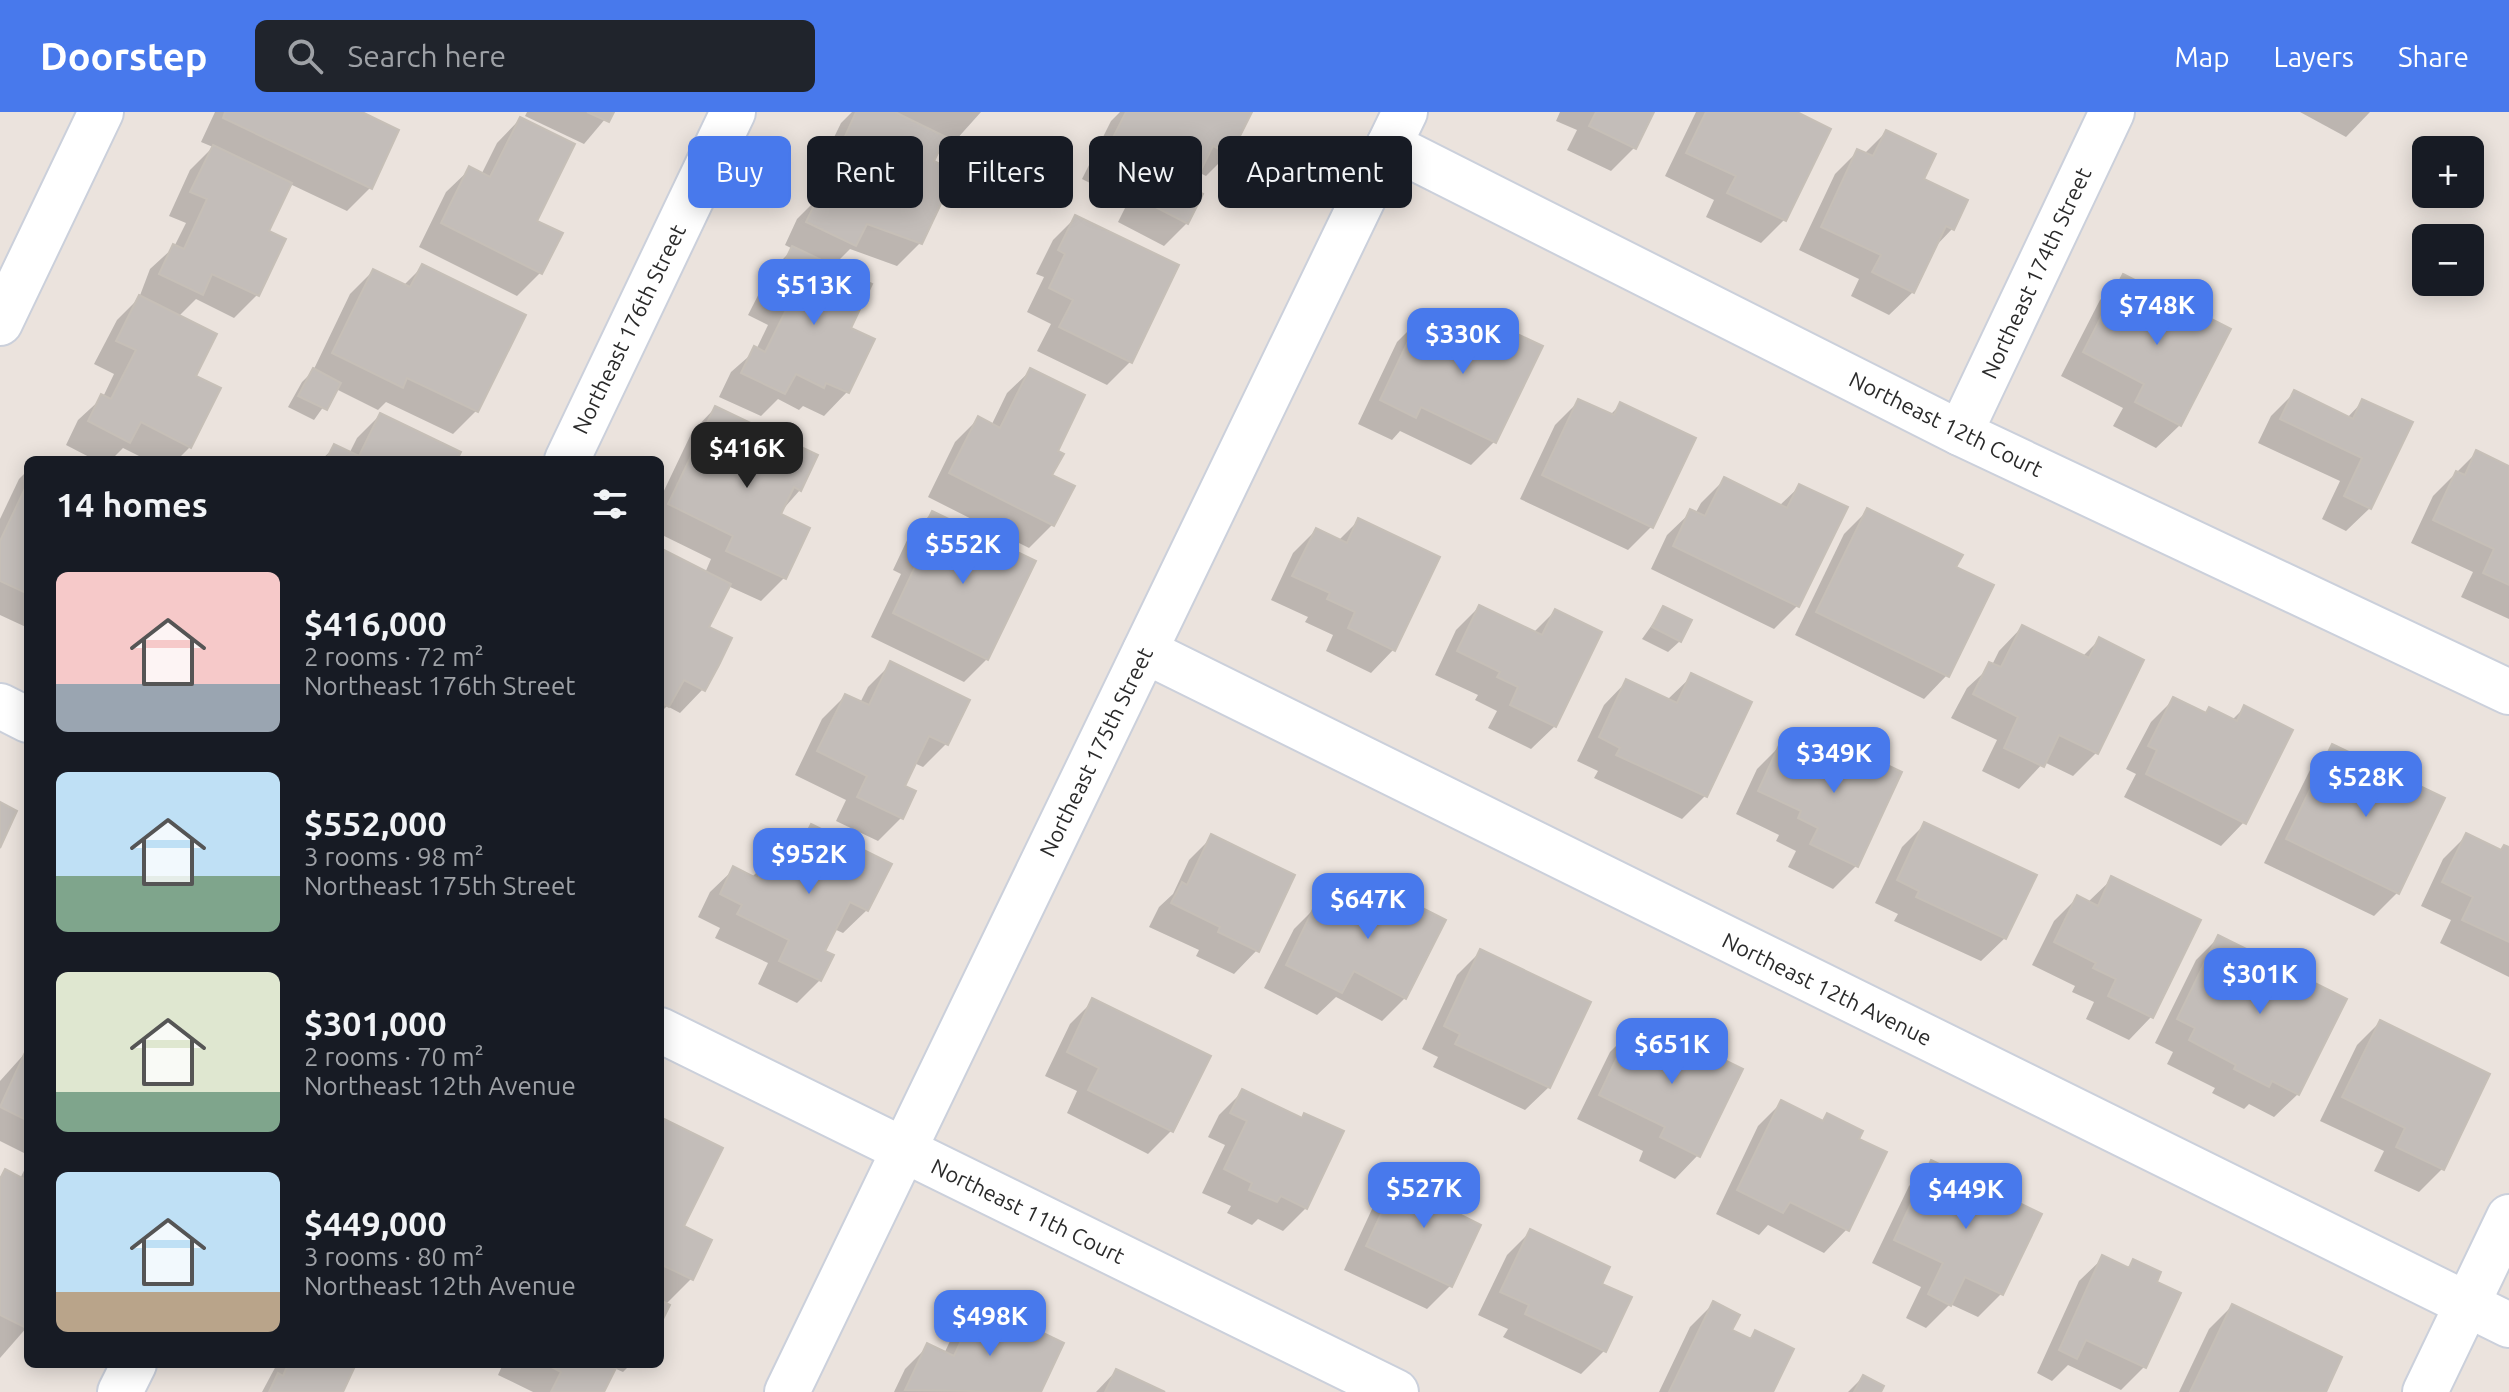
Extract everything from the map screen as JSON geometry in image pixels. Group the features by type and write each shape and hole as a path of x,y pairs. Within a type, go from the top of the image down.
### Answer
{"street":[{"path":"0,323 101,112"},
{"name":"Northeast 176th Street","path":"569,456 733,112"},
{"name":"Northeast 174th Street","path":"1960,433 2112,112"},
{"name":"Northeast 12th Court","path":"1397,128 1960,433 2509,692"},
{"name":"Northeast 175th Street","path":"787,1392 1397,128"},
{"name":"Northeast 12th Avenue","path":"1145,651 2509,1325"},
{"path":"0,706 24,718"},
{"name":"Northeast 11th Court","path":"664,1032 1396,1392"},
{"path":"2425,1392 2509,1217"},
{"path":"120,1392 132,1368"}],"building":[{"path":"225,112 362,112 399,130 372,189 223,118"},
{"path":"587,112 614,112 609,122"},
{"path":"856,112 895,112 944,136 939,136 939,151 934,161 939,164 939,208 922,244 867,224 856,246 806,222 813,208 923,208 923,136 845,136"},
{"path":"1126,112 1252,112 1240,136 1218,136 1218,148 1213,146 1202,168 1202,136 1114,136"},
{"path":"1596,112 1654,112 1636,149 1589,126"},
{"path":"1706,112 1797,112 1831,129 1786,221 1727,193 1736,176 1686,153"},
{"path":"520,117 575,144 537,221 563,233 542,274 441,223 469,166 490,177"},
{"path":"1886,130 1936,154 1924,179 1968,200 1954,230 1946,226 1914,293 1872,272 1881,255 1821,227 1857,149 1873,156"},
{"path":"213,145 292,183 269,231 286,239 259,296 212,274 203,295 159,274 173,244 184,249 207,199 190,192"},
{"path":"1157,208 1196,208 1188,224"},
{"path":"1075,215 1179,265 1132,363 1059,327 1073,300 1049,288 1065,254 1058,250"},
{"path":"792,246 872,284 851,328 875,339 849,393 826,383 824,388 796,374 785,394 741,373 754,346 765,352 790,302 770,292"},
{"path":"422,264 526,315 478,412 407,378 403,388 332,353 373,269 410,287"},
{"path":"2123,274 2231,329 2181,426 2135,402 2144,384 2083,352"},
{"path":"139,295 217,334 196,376 221,388 191,448 141,422 130,443 88,421 101,394 111,399 136,350 116,341"},
{"path":"1420,316 1454,333 1458,324 1487,338 1494,323 1543,346 1496,443 1421,407 1416,418 1380,400"},
{"path":"313,368 341,383 327,410 298,396"},
{"path":"1030,368 1085,395 1058,451 1064,454 1052,475 1075,486 1054,526 949,473 978,416 1000,428"},
{"path":"2294,390 2353,419 2362,399 2413,422 2371,509 2344,496 2362,458 2280,419"},
{"path":"1578,399 1614,415 1620,402 1696,438 1653,528 1542,475"},
{"path":"715,406 818,455 801,491 794,487 781,514 810,528 786,579 726,551 733,536 668,504"},
{"path":"380,413 461,452 459,456 359,456"},
{"path":"334,444 359,456 328,456"},
{"path":"2476,450 2509,466 2509,585 2483,573 2494,549 2433,520 2456,471 2465,475"},
{"path":"1724,477 1787,508 1799,484 1848,507 1799,607 1673,546 1690,509 1705,516"},
{"path":"24,490 24,592 0,581 0,541"},
{"path":"1867,508 1963,555 1956,567 1994,585 1949,677 1816,612"},
{"path":"932,511 1036,561 988,660 893,613 923,550 915,546"},
{"path":"1358,518 1440,557 1395,651 1348,628 1355,612 1327,599 1330,593 1292,576 1316,528 1347,543"},
{"path":"664,550 731,584 709,627 732,638 719,665 705,691 684,680 669,707 664,704"},
{"path":"1479,605 1542,635 1555,609 1602,632 1556,727 1510,705 1518,687 1497,677 1500,672 1457,651"},
{"path":"1663,606 1692,620 1681,642 1652,627"},
{"path":"2022,625 2089,658 2099,637 2144,660 2098,754 2059,735 2044,767 2004,748 2018,717 1973,694 1989,662 2001,667"},
{"path":"890,661 970,700 948,745 929,736 905,786 916,791 903,819 857,797 867,776 817,751 845,694 869,705"},
{"path":"1691,673 1752,702 1707,797 1616,755 1620,748 1599,737 1626,679 1677,703"},
{"path":"2173,697 2206,713 2209,707 2237,721 2244,705 2293,730 2246,824 2146,774 2157,750 2148,746"},
{"path":"1826,736 1902,772 1858,867 1810,844 1818,828 1798,818 1801,811 1758,791 1780,743 1815,761"},
{"path":"2332,744 2445,798 2399,894 2286,839"},
{"path":"0,802 17,811 0,848"},
{"path":"1924,822 2037,875 2006,939 1916,897 1919,891 1897,880"},
{"path":"811,824 892,864 868,911 850,902 825,951 834,955 821,981 779,961 789,940 737,914 742,905 720,894 733,866 758,879 767,858 789,869"},
{"path":"2466,833 2501,850 2504,845 2509,847 2509,942 2462,920 2473,897 2442,882"},
{"path":"1211,834 1295,875 1259,952 1218,932 1220,927 1171,903 1182,882 1187,885"},
{"path":"2111,876 2201,920 2153,1018 2108,996 2116,979 2093,968 2096,963 2054,942 2077,895 2098,906"},
{"path":"1363,878 1446,920 1406,999 1354,971 1342,993 1286,965 1316,903 1344,917"},
{"path":"2218,935 2347,999 2299,1095 2272,1081 2269,1087 2234,1069 2236,1065 2189,1040 2195,1028 2177,1019"},
{"path":"1480,949 1591,1002 1550,1088 1455,1044 1460,1034 1444,1026"},
{"path":"1092,998 1211,1056 1173,1132 1088,1090 1099,1068 1067,1052"},
{"path":"2380,1020 2490,1074 2444,1170 2396,1147 2405,1128 2342,1097"},
{"path":"1632,1026 1655,1036 1659,1028 1743,1069 1700,1157 1660,1137 1665,1127 1599,1095"},
{"path":"24,1055 24,1119 0,1107"},
{"path":"1242,1089 1302,1118 1304,1113 1344,1131 1307,1209 1281,1196 1277,1202 1249,1190 1252,1183 1224,1169 1247,1121 1230,1113"},
{"path":"1781,1100 1823,1121 1827,1113 1863,1131 1859,1139 1887,1152 1849,1231 1790,1202 1783,1213 1737,1190"},
{"path":"664,1119 723,1148 684,1226 712,1240 693,1280 664,1266"},
{"path":"1931,1160 2042,1214 2003,1295 1965,1277 1951,1306 1928,1294 1943,1263 1894,1240"},
{"path":"5,1169 24,1179 24,1327 0,1315 0,1179"},
{"path":"1401,1171 1464,1200 1457,1213 1481,1225 1452,1287 1366,1246"},
{"path":"1530,1229 1610,1267 1602,1284 1632,1297 1606,1352 1525,1314 1529,1305 1500,1292"},
{"path":"2102,1255 2129,1268 2133,1259 2161,1272 2157,1282 2181,1293 2146,1368 2086,1340 2077,1359 2059,1350"},
{"path":"1713,1301 1740,1315 1732,1330 1751,1339 1755,1330 1794,1349 1773,1392 1669,1392"},
{"path":"664,1302 670,1305 664,1317"},
{"path":"979,1302 1064,1343 1041,1392 905,1390 927,1343 954,1356"},
{"path":"2232,1304 2342,1357 2326,1392 2190,1392"},
{"path":"286,1368 354,1368 343,1392 269,1392 278,1373 283,1376"},
{"path":"554,1368 616,1368 604,1392 551,1392 561,1372"},
{"path":"1116,1369 1165,1392 1105,1392"},
{"path":"1863,1375 1884,1386 1881,1392 1854,1392"}]}
